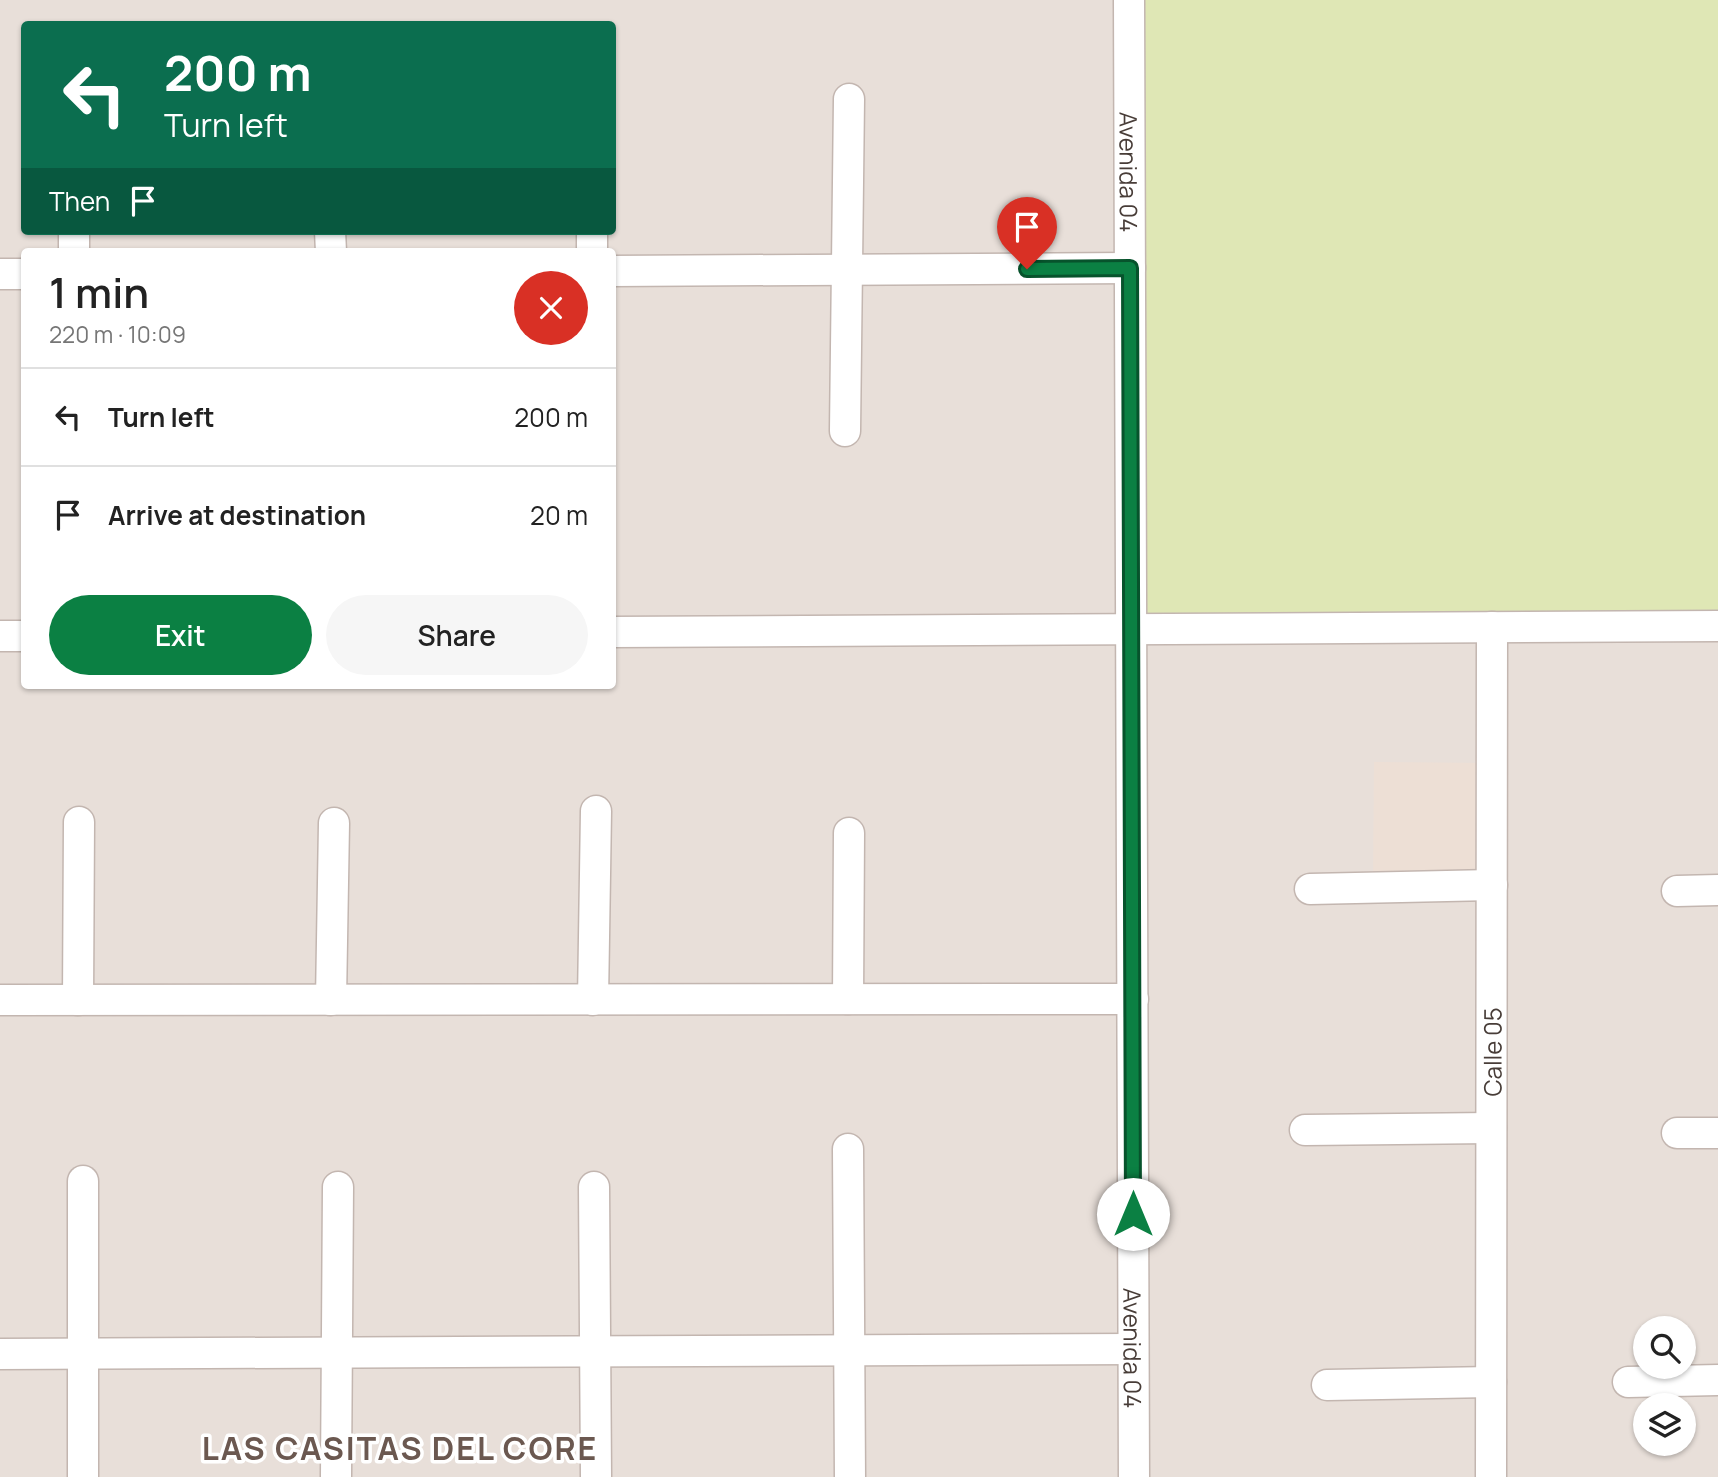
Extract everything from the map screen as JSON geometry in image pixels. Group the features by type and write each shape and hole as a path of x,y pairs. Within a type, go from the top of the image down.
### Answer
{"street":[{"name":"Avenida 04","path":"1129,0 1134,1477"},
{"path":"845,431 849,99"},
{"path":"616,271 1130,268"},
{"path":"0,274 21,274"},
{"path":"616,632 1718,626"},
{"name":"Calle 05","path":"1491,1477 1492,627"},
{"path":"0,636 21,635"},
{"path":"593,999 596,811"},
{"path":"78,1000 79,822"},
{"path":"331,1000 334,823"},
{"path":"848,999 849,833"},
{"path":"1310,890 1492,885"},
{"path":"1676,891 1718,890"},
{"path":"0,1000 1132,999"},
{"path":"1305,1130 1491,1128"},
{"path":"1677,1133 1718,1133"},
{"path":"848,1149 850,1477"},
{"path":"83,1181 83,1477"},
{"path":"336,1477 338,1187"},
{"path":"594,1188 596,1477"},
{"path":"0,1354 1133,1349"},
{"path":"1628,1382 1718,1380"},
{"path":"1327,1385 1491,1382"}],"shaded area":[{"path":"0,0 1718,0 1718,1477 0,1477"},
{"path":"1374,762 1492,763 1492,885 1373,888"}],"green space":[{"path":"1129,0 1718,0 1718,626 1131,628"}],"district":[{"name":"LAS CASITAS DEL CORE","path":"400,1448"}],"route":[{"path":"1027,269 1130,268 1133,1214"}]}
